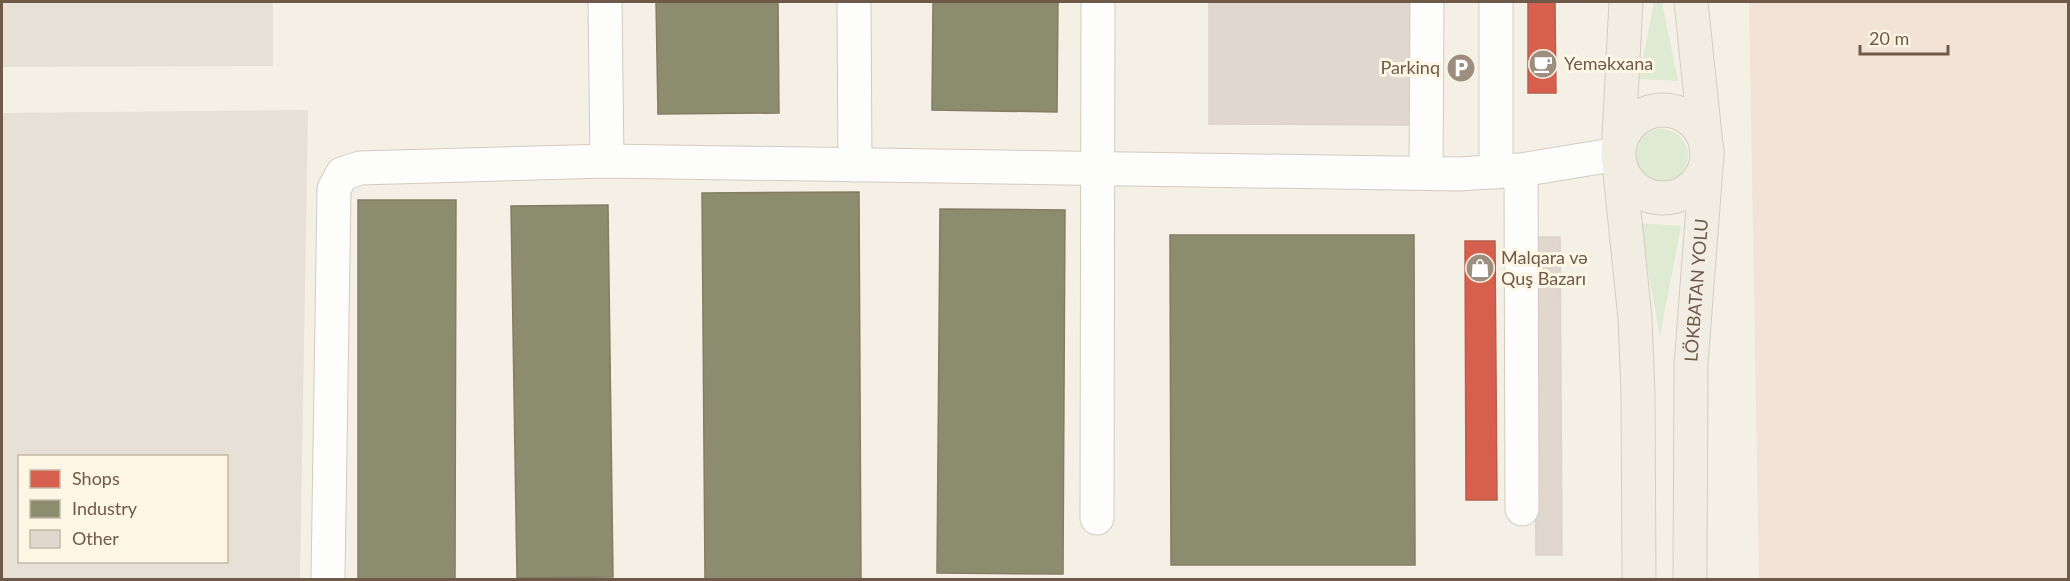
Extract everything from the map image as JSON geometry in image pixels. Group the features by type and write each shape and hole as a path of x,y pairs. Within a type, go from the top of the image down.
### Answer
{"main road":[{"path":"1626,2 1618,154 1635,318 1638,392 1639,579"},
{"name":"LÖKBATAN YOLU","path":"1690,579 1691,364 1707,155 1691,2"},
{"path":"1663,110 1682,114 1692,121 1706,142 1707,155 1705,169 1689,191 1676,197 1663,199 1637,190 1627,180 1618,154 1620,141 1634,121 1645,114 1663,110"}],"lane":[{"path":"605,2 607,161"},
{"path":"854,2 855,165"},
{"path":"1097,518 1098,2"},
{"path":"1426,173 1427,2"},
{"path":"1496,2 1509,171 1522,508"},
{"path":"328,578 334,189 342,174 360,168 607,161 1426,173 1509,171 1618,154"}],"shaded area":[{"path":"2,2 273,2 273,66 2,67"},
{"path":"1749,2 2068,2 2068,579 1759,579"},
{"path":"308,110 300,579 2,579 2,113"}],"green space":[{"path":"1654,2 1662,2 1678,81 1639,79"},
{"path":"1661,129 1680,137 1688,156 1680,175 1661,183 1642,175 1634,156 1642,137"},
{"path":"1639,223 1681,226 1660,336"}],"building: Shops":[{"path":"1528,2 1555,2 1556,93 1528,93"},
{"path":"1465,241 1495,241 1497,500 1466,500"}],"building: Industry":[{"path":"656,2 778,2 779,113 658,114"},
{"path":"933,2 1058,2 1057,112 932,110"},
{"path":"859,192 861,580 705,580 702,193"},
{"path":"358,200 456,200 455,579 358,579"},
{"path":"608,205 613,577 517,578 511,206"},
{"path":"940,209 1065,210 1063,574 937,573"},
{"path":"1170,235 1414,235 1415,565 1171,565"}],"building: Other":[{"path":"1209,2 1411,2 1411,125 1209,124"},
{"path":"1534,237 1560,237 1562,555 1536,555"}],"place":[{"name":"Yeməkxana","path":"1543,64"},
{"name":"Parkinq","path":"1461,68"},
{"name":"Malqara və Quş Bazarı","path":"1480,268"}]}
